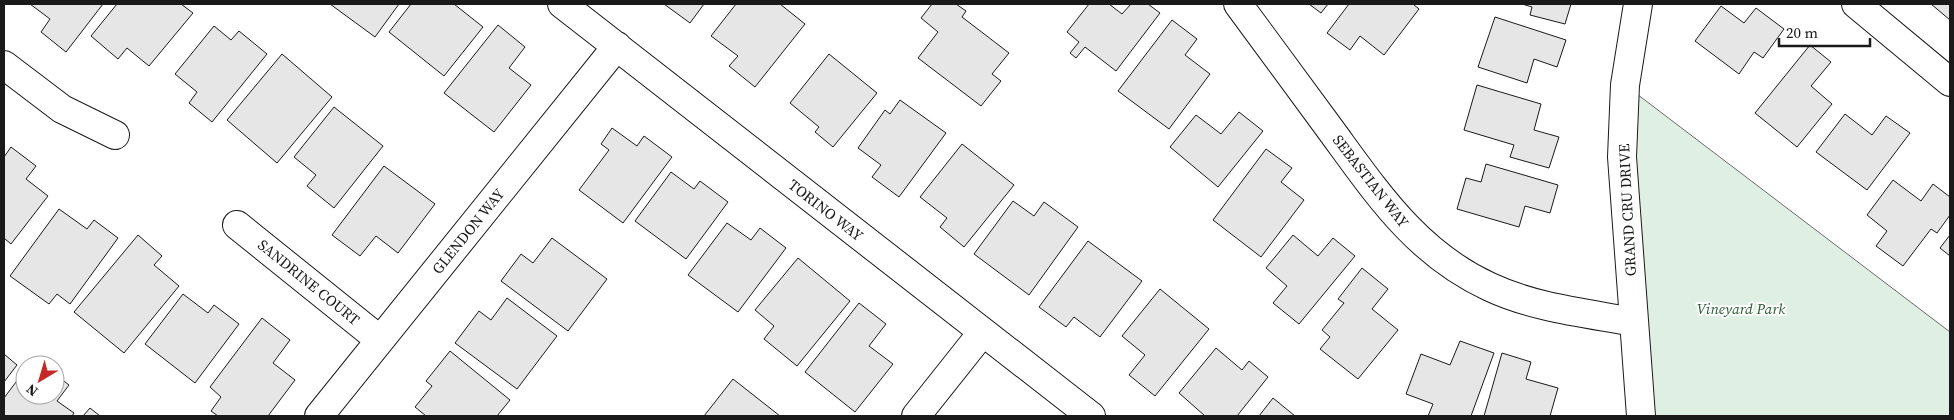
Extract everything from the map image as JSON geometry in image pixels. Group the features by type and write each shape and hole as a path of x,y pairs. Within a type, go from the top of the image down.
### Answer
{"street":[{"name":"TORINO WAY","path":"562,4 1091,416"},
{"name":"SEBASTIAN WAY","path":"1238,4 1386,205 1416,238 1451,266 1491,288 1537,305 1634,322"},
{"name":"GRAND CRU DRIVE","path":"1638,4 1625,85 1622,157 1642,416"},
{"path":"1856,4 1950,82"},
{"name":"GLENDON WAY","path":"319,416 617,46"},
{"path":"4,65 62,109 115,135"},
{"name":"SANDRINE COURT","path":"237,225 380,340"},
{"path":"916,416 982,332"}],"green space":[{"name":"Vineyard Park","path":"1625,85 1950,332 1950,416 1641,416"}],"building":[{"path":"30,4 103,4 66,52 41,32 50,19"},
{"path":"117,4 181,4 193,13 149,66 127,48 118,59 91,36"},
{"path":"330,4 399,4 375,37"},
{"path":"411,4 454,4 483,27 444,76 389,32"},
{"path":"664,4 704,4 690,23"},
{"path":"736,4 780,4 805,24 755,87 729,66 738,56 711,36"},
{"path":"932,4 956,4 966,11 962,17 1009,53 992,74 1001,81 981,106 918,58 938,32 921,18"},
{"path":"1089,4 1109,4 1122,14 1131,4 1148,4 1160,13 1116,71 1085,47 1076,58 1070,53 1079,42 1067,32"},
{"path":"1309,4 1328,4 1321,13"},
{"path":"1349,4 1413,4 1419,9 1384,55 1360,36 1350,50 1327,33"},
{"path":"1522,4 1571,4 1565,24 1530,15 1532,7"},
{"path":"1931,4 1950,4 1950,20"},
{"path":"1721,6 1744,23 1756,8 1784,29 1763,58 1754,52 1739,74 1695,41"},
{"path":"1495,17 1566,40 1557,67 1534,59 1527,83 1478,67"},
{"path":"1172,20 1197,39 1185,55 1210,74 1169,129 1118,91"},
{"path":"498,25 525,47 509,68 531,85 494,132 444,93"},
{"path":"214,26 231,40 239,31 267,54 212,122 189,103 197,92 175,74"},
{"path":"1810,45 1831,62 1811,86 1832,104 1797,147 1755,113"},
{"path":"282,54 332,97 277,163 227,120"},
{"path":"829,54 877,93 833,147 815,132 819,127 790,103"},
{"path":"1477,85 1541,104 1534,130 1559,137 1549,168 1510,157 1514,145 1464,130"},
{"path":"900,100 946,133 899,197 872,177 881,165 858,148 885,110 890,114"},
{"path":"334,107 383,146 334,208 307,186 316,175 294,157"},
{"path":"1239,112 1263,131 1218,187 1170,147 1196,115 1221,134"},
{"path":"1845,114 1872,135 1886,116 1910,133 1867,190 1816,152"},
{"path":"612,128 637,146 644,136 672,157 623,223 579,190 609,150 601,144"},
{"path":"962,144 1014,185 964,247 940,227 947,218 920,197"},
{"path":"11,147 36,166 26,179 48,196 11,244 4,238 4,157"},
{"path":"1266,149 1292,168 1281,182 1304,200 1261,257 1213,220"},
{"path":"1486,164 1558,185 1550,213 1525,206 1519,227 1457,209 1466,178 1481,182"},
{"path":"384,166 435,204 398,253 376,236 360,256 332,235"},
{"path":"671,172 694,189 700,181 728,202 686,259 635,221"},
{"path":"1893,180 1921,201 1933,184 1950,197 1950,215 1937,233 1931,229 1903,266 1876,246 1887,231 1867,215"},
{"path":"1013,201 1034,216 1044,202 1078,227 1029,295 974,254"},
{"path":"59,209 87,229 94,220 118,238 70,304 57,294 49,304 10,276"},
{"path":"727,223 751,240 760,228 786,248 738,312 688,275"},
{"path":"138,235 162,256 154,265 179,286 124,353 74,312"},
{"path":"1293,235 1318,256 1333,238 1355,256 1299,324 1273,303 1287,286 1266,268"},
{"path":"1950,235 1950,256 1940,248"},
{"path":"552,238 607,279 568,331 501,281 521,254 533,263"},
{"path":"1088,241 1142,281 1100,337 1074,317 1066,327 1039,307"},
{"path":"798,258 850,301 797,366 764,339 774,326 755,310"},
{"path":"1362,268 1388,289 1372,309 1398,330 1358,379 1320,349 1330,337 1322,330 1344,303 1338,299"},
{"path":"1160,289 1209,329 1155,396 1129,375 1145,355 1122,336"},
{"path":"183,294 208,313 214,305 239,324 195,383 145,344"},
{"path":"507,298 557,336 517,389 455,343 479,311 491,320"},
{"path":"859,303 886,324 869,346 893,364 855,412 805,372"},
{"path":"262,318 290,340 273,363 295,380 268,416 218,416 211,411 221,397 210,387"},
{"path":"1460,341 1494,353 1471,416 1428,416 1433,404 1406,394 1421,354 1450,365"},
{"path":"1216,348 1242,370 1249,361 1268,377 1237,416 1205,416 1179,393"},
{"path":"450,351 510,400 497,416 426,416 415,407 432,386 426,381"},
{"path":"1502,353 1531,362 1526,379 1558,388 1550,416 1484,416"},
{"path":"4,354 15,363 15,368 4,382"},
{"path":"733,379 780,416 704,416"},
{"path":"65,382 69,385 65,390"},
{"path":"15,383 15,405 63,405 74,413 72,416 4,416 4,398"},
{"path":"1273,398 1295,416 1259,416"},
{"path":"90,408 100,416 83,416"}]}
